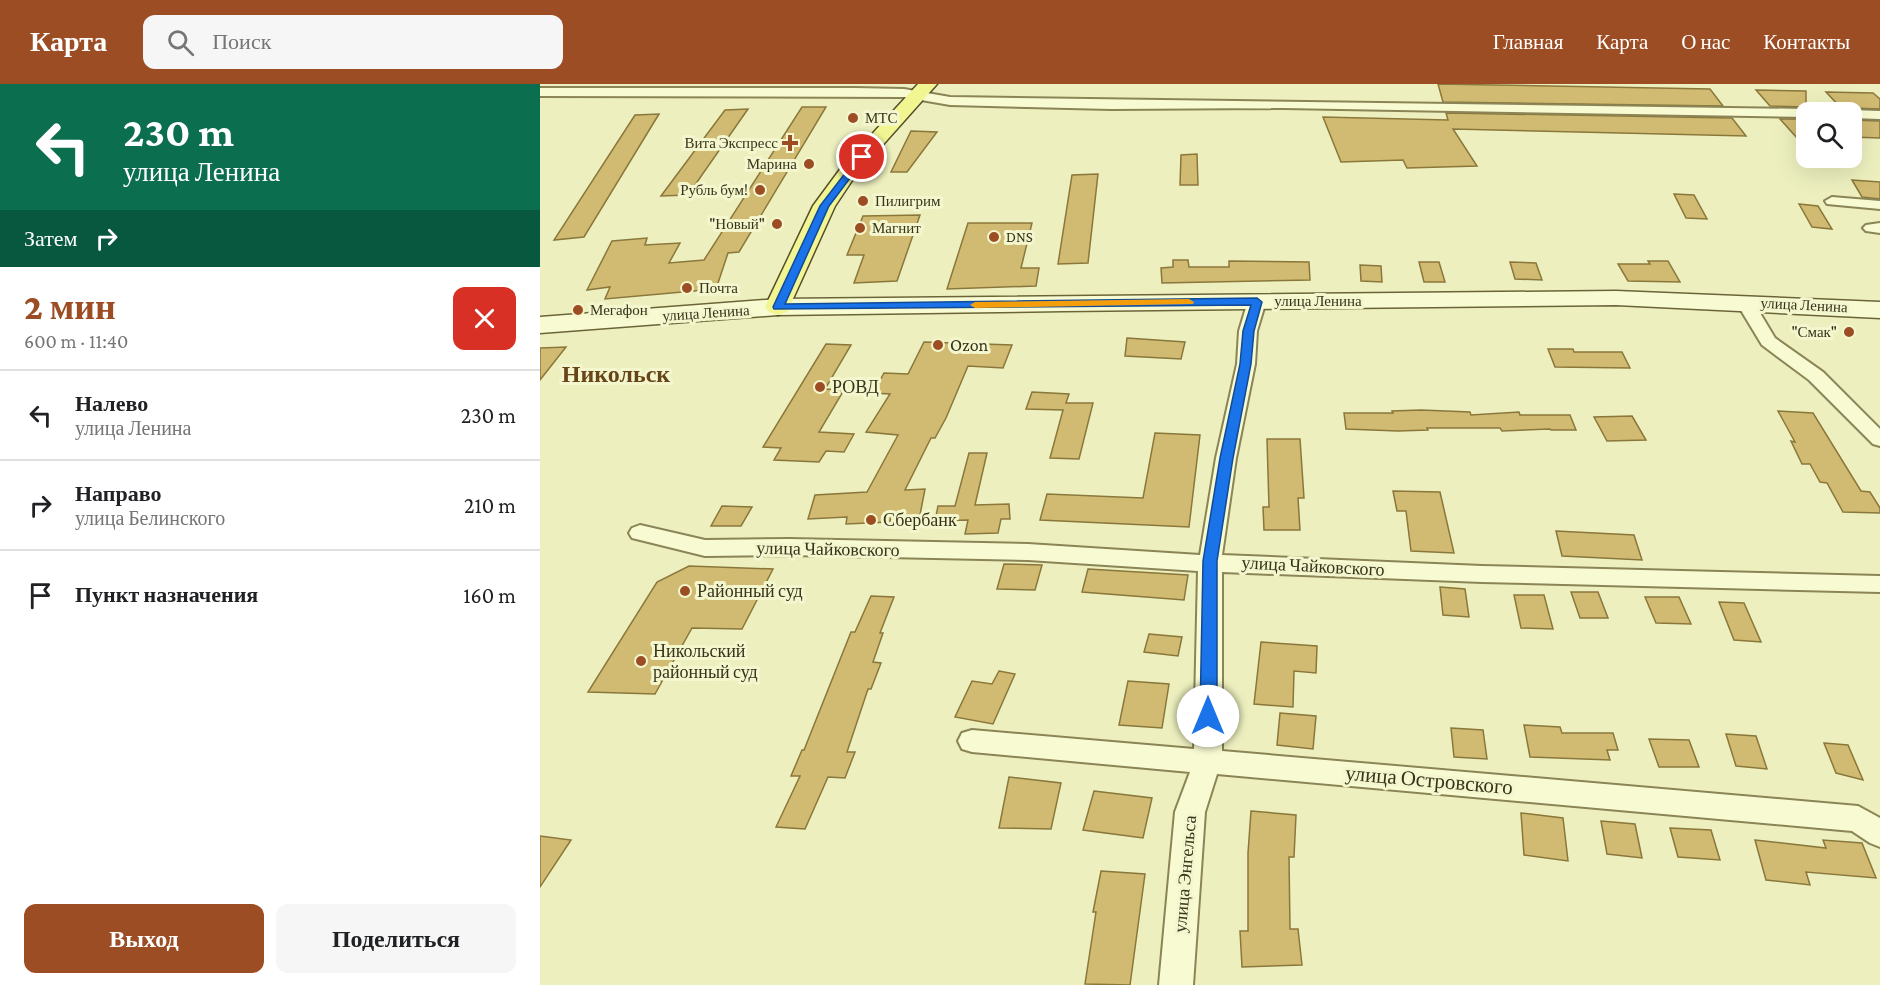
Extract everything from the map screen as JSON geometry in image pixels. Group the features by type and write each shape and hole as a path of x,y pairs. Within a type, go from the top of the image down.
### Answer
{"main road":[{"path":"778,307 824,206 848,172 923,90"},
{"name":"улица Ленина","path":"540,325 778,307 1616,298 1745,302 1880,310"}],"street":[{"path":"540,92 616,87 768,87 923,90 950,101 1796,113"},
{"path":"1862,114 1880,115"},
{"path":"1832,201 1880,205"},
{"name":"улица Энгельса","path":"1176,985 1190,812 1208,760 1210,561 1226,458 1246,364 1248,331 1257,302"},
{"path":"1745,302 1768,341 1816,376 1880,440"},
{"name":"улица Чайковского","path":"640,533 705,548 790,547 1028,552 1158,561 1210,561 1482,574 1880,584"},
{"name":"улица Островского","path":"972,741 1858,819 1880,834"}],"building":[{"path":"1438,84 1710,89 1723,106 1443,102"},
{"path":"1756,90 1806,91 1806,102 1796,102 1796,107 1770,106"},
{"path":"1826,92 1873,93 1880,99 1880,109 1862,108 1862,102 1835,102"},
{"path":"802,107 826,107 739,252 728,253 716,289 605,299 610,287 587,290 612,241 647,238 645,245 680,243 669,263 704,260"},
{"path":"748,109 688,195 661,196 725,110"},
{"path":"1446,113 1732,118 1746,136 1453,129 1477,166 1407,168 1403,160 1341,162 1323,117 1448,120"},
{"path":"659,114 584,237 554,240 635,115"},
{"path":"1780,119 1796,119 1796,137"},
{"path":"1862,120 1880,121 1880,138 1862,137"},
{"path":"911,131 937,132 907,172 891,172"},
{"path":"1197,154 1198,185 1180,185 1181,155"},
{"path":"1098,174 1088,263 1058,264 1072,175"},
{"path":"1852,180 1880,182 1880,199 1862,197"},
{"path":"1674,194 1694,195 1707,219 1686,218"},
{"path":"1799,204 1818,206 1832,229 1812,227"},
{"path":"920,215 897,281 854,283 864,255 847,255 863,216"},
{"path":"968,223 1032,223 1021,268 1039,268 1036,286 947,289"},
{"path":"1173,260 1188,260 1189,267 1229,267 1229,261 1309,262 1310,280 1162,283 1161,268 1173,267"},
{"path":"1648,261 1668,261 1680,282 1628,281 1618,264 1650,264"},
{"path":"1419,262 1439,262 1445,282 1424,282"},
{"path":"1510,262 1536,263 1542,280 1515,279"},
{"path":"1360,265 1381,266 1382,282 1361,281"},
{"path":"1127,338 1185,342 1181,359 1125,356"},
{"path":"924,342 1012,345 1003,368 968,366 946,418 935,438 931,438 905,490 925,489 920,515 891,516 890,522 846,524 847,517 808,519 815,495 867,492 898,435 866,432 890,394 873,393 884,373 908,374"},
{"path":"826,344 851,345 825,389 844,390 819,432 854,434 844,452 826,451 819,462 774,460 781,448 763,447"},
{"path":"566,347 540,380 540,348"},
{"path":"1548,349 1573,349 1574,352 1622,352 1630,368 1555,367"},
{"path":"1032,392 1069,394 1066,403 1093,403 1079,459 1050,458 1063,410 1026,409"},
{"path":"1392,411 1470,412 1471,415 1519,412 1520,415 1570,415 1576,430 1346,429 1344,413 1393,413"},
{"path":"1778,411 1813,413 1861,491 1870,492 1880,508 1880,513 1843,512 1827,483 1820,482 1810,464 1802,464 1791,441 1795,442"},
{"path":"1632,416 1646,440 1607,441 1594,417"},
{"path":"1155,433 1200,435 1189,527 1040,520 1047,494 1143,498"},
{"path":"1267,439 1300,439 1304,498 1298,498 1300,530 1264,530 1263,507 1269,507"},
{"path":"969,453 987,453 975,505 1009,504 1010,519 1001,519 998,533 965,534 968,520 935,521 938,506 955,506"},
{"path":"1393,491 1440,492 1454,553 1411,551 1406,511 1397,511"},
{"path":"722,506 752,507 741,526 711,526"},
{"path":"1556,531 1634,535 1642,560 1562,556"},
{"path":"1004,564 1042,565 1035,590 997,589"},
{"name":"Никольский районный суд","path":"689,566 773,569 742,629 692,628 655,694 588,692 657,582"},
{"path":"1088,569 1188,575 1184,600 1082,592"},
{"path":"1440,587 1465,589 1469,617 1443,615"},
{"path":"1571,592 1598,592 1608,618 1580,618"},
{"path":"1514,595 1544,595 1553,629 1521,628"},
{"path":"871,596 894,597 880,633 883,633 873,662 881,663 871,689 868,689 847,752 855,752 845,778 828,777 805,829 776,827 800,776 791,776 804,750 851,632 855,632"},
{"path":"1645,597 1679,597 1691,624 1656,623"},
{"path":"1719,602 1744,603 1761,642 1734,640"},
{"path":"1149,634 1182,637 1178,656 1144,652"},
{"path":"1261,642 1317,646 1316,673 1294,671 1293,707 1254,704"},
{"path":"999,671 1015,674 993,724 955,717 972,681 992,684"},
{"path":"1128,681 1169,684 1162,728 1119,725"},
{"path":"1280,713 1316,716 1313,749 1277,745"},
{"path":"1524,725 1560,727 1562,733 1613,733 1618,750 1607,750 1610,760 1530,757"},
{"path":"1451,728 1483,730 1487,759 1454,757"},
{"path":"1726,734 1756,736 1767,769 1736,766"},
{"path":"1649,739 1689,740 1699,767 1659,767"},
{"path":"1824,743 1848,745 1863,780 1836,773"},
{"path":"1009,777 1061,783 1051,829 999,828"},
{"path":"1094,791 1152,798 1143,838 1083,830"},
{"path":"1251,811 1296,815 1294,857 1289,857 1290,929 1298,929 1302,965 1242,967 1240,931 1248,931 1248,853"},
{"path":"1521,813 1563,818 1568,861 1524,855"},
{"path":"1601,821 1635,824 1642,858 1607,854"},
{"path":"1670,828 1711,830 1720,860 1678,857"},
{"path":"540,836 571,840 540,887"},
{"path":"1755,840 1826,848 1823,840 1862,843 1876,878 1806,872 1810,885 1766,880"},
{"path":"1101,871 1145,874 1130,985 1085,984 1096,912 1093,912"}],"slow traffic":[{"path":"975,305 1189,302"}],"place":[{"name":"МТС","path":"853,118"},
{"name":"Вита Экспресс","path":"790,143"},
{"name":"Марина","path":"809,164"},
{"name":"Рубль бум!","path":"760,190"},
{"name":"Пилигрим","path":"863,201"},
{"name":"\"Новый\"","path":"777,224"},
{"name":"Магнит","path":"860,228"},
{"name":"DNS","path":"994,237"},
{"name":"Почта","path":"687,288"},
{"name":"Мегафон","path":"578,310"},
{"name":"\"Смак\"","path":"1849,332"},
{"name":"Ozon","path":"938,345"},
{"name":"РОВД","path":"820,387"},
{"name":"Сбербанк","path":"871,520"},
{"name":"Районный суд","path":"685,591"},
{"name":"Никольский районный суд","path":"641,661"}],"district":[{"name":"Никольск","path":"616,373"}],"route":[{"path":"862,157 848,172 824,206 778,307 1257,302 1248,331 1246,364 1226,458 1210,561 1208,716"}]}
